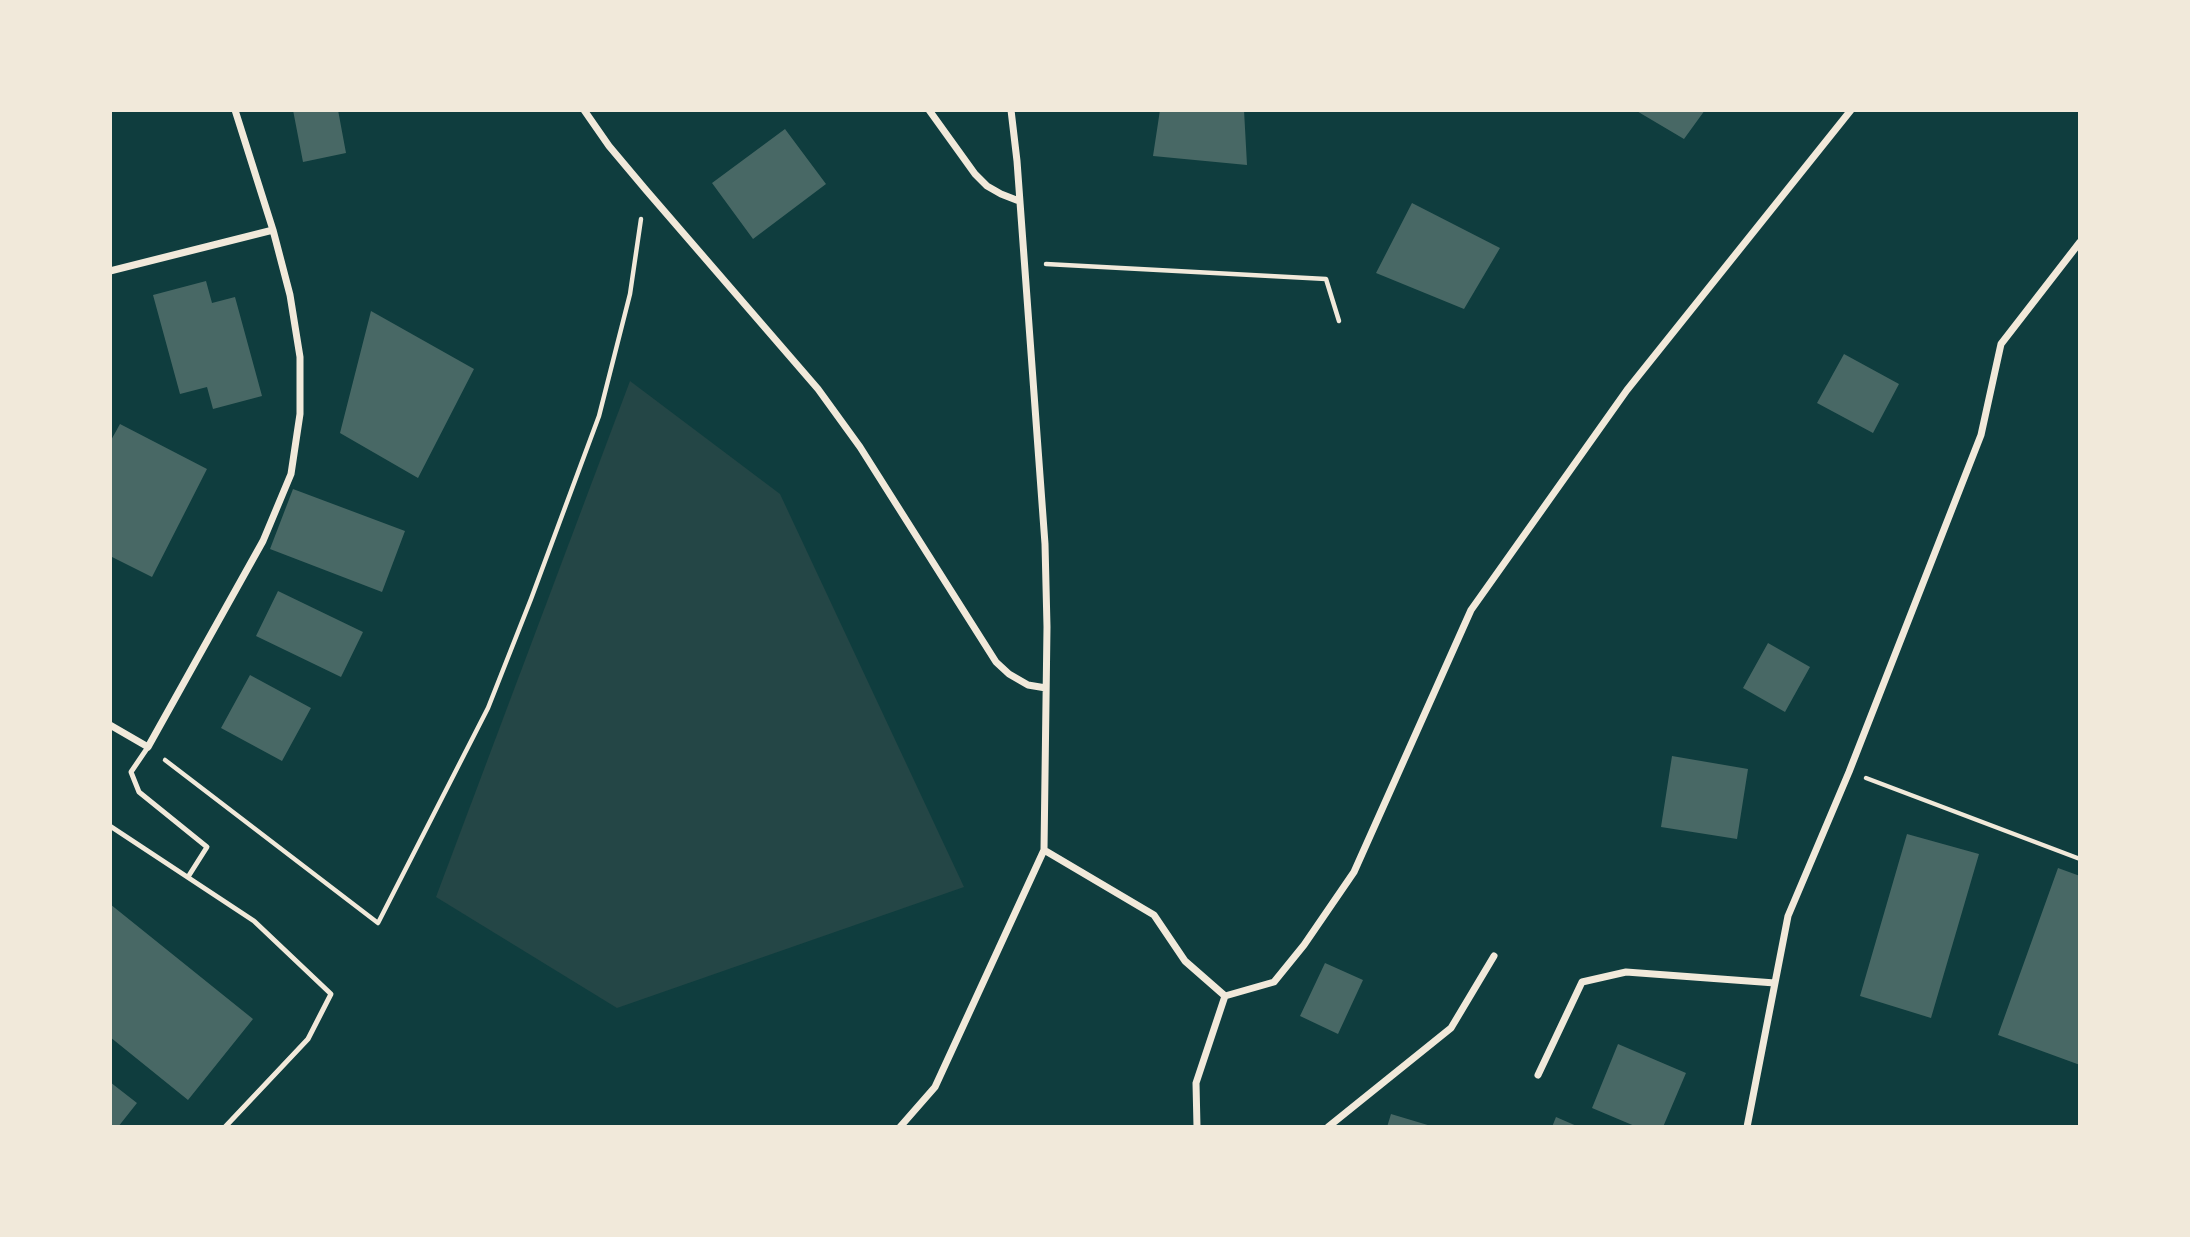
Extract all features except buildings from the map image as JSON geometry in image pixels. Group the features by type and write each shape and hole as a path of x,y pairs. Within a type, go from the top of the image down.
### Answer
{"street":[{"path":"110,725 148,747 263,541 291,474 300,414 300,357 290,295 273,230 235,110"},
{"path":"584,110 609,146 818,389 860,447 996,662 1009,674 1028,685 1046,688"},
{"path":"929,110 975,174 1000,194 1019,201"},
{"path":"900,1127 935,1087 1044,850 1045,544 1011,110"},
{"path":"1225,996 1274,982 1304,945 1354,872 1471,610 1627,390 1851,110"},
{"path":"110,271 273,230"},
{"path":"1747,1127 1788,916 1849,772 1981,435 2001,344 2080,242"},
{"path":"1044,850 1154,915 1185,961 1225,996"},
{"path":"1328,1127 1451,1028 1494,956"},
{"path":"1538,1075 1582,982 1626,972 1775,983"},
{"path":"1197,1127 1196,1083 1225,996"}],"lane":[{"path":"148,747 131,772 139,793 207,847 188,877"},
{"path":"110,826 254,921 331,994 308,1039 225,1127"}],"path":[{"path":"148,747 377,923 488,708 595,429 630,294 646,190"},
{"path":"1023,262 1326,279 1339,321"},
{"path":"1849,772 2080,859"}],"shaded area":[{"path":"630,381 780,494 964,887 617,1008 436,897"}]}
